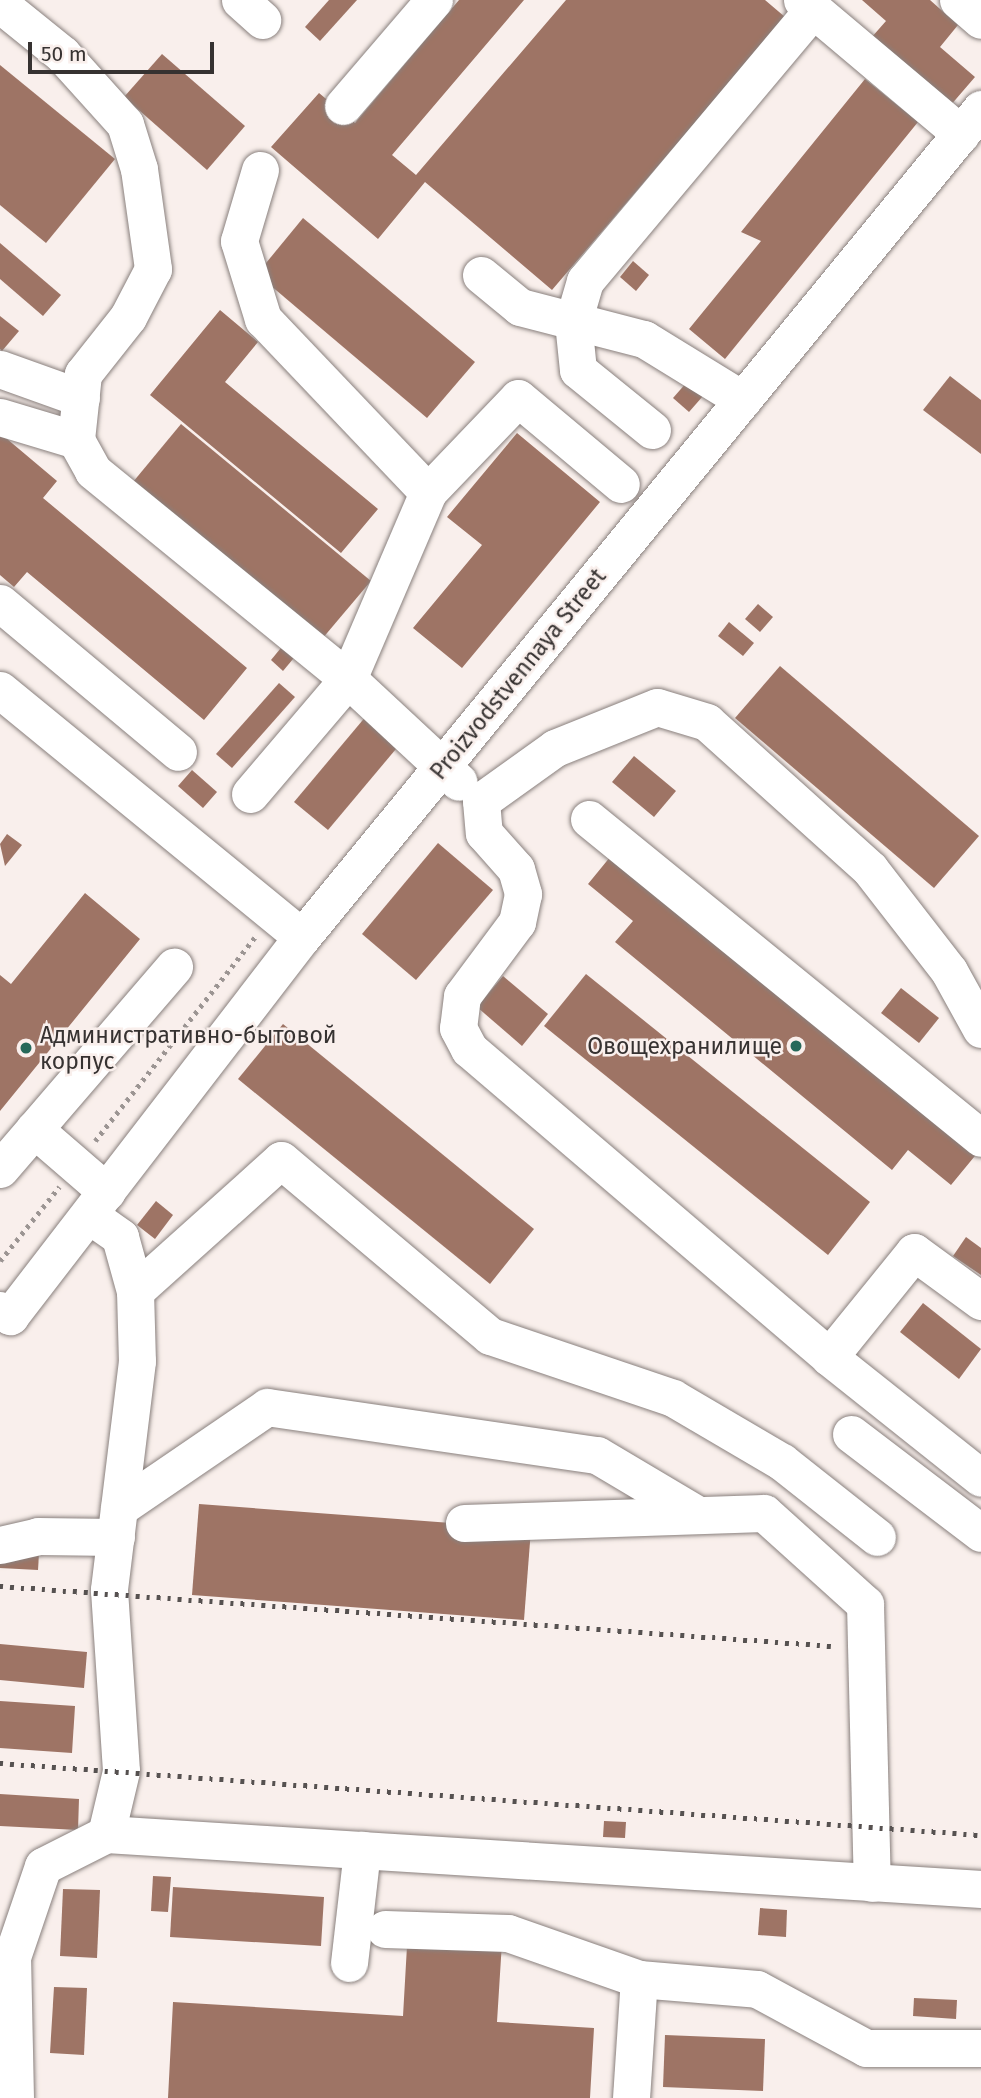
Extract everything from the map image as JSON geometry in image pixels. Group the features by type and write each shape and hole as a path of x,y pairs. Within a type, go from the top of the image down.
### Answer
{"street":[{"path":"343,106 434,0"},
{"path":"958,0 981,20"},
{"path":"0,4 62,54 125,124 139,169 153,269 128,317 83,374 76,440 93,471 348,680 481,801 484,833 516,869 523,894 517,922 462,996 458,1028 469,1049 829,1357 981,1478"},
{"path":"652,430 578,370 573,322 585,281 808,5 971,122"},
{"name":"Proizvodstvennaya Street","path":"3,1318 98,1204 302,937 971,122"},
{"path":"260,170 239,241 263,319 428,492"},
{"path":"481,275 520,307 644,339 743,400"},
{"path":"0,369 81,398"},
{"path":"250,794 348,680 428,492 518,398 621,484"},
{"path":"0,417 76,440"},
{"path":"0,603 178,752"},
{"path":"0,690 302,937"},
{"path":"481,801 555,748 657,707 707,722 870,869 950,971 981,1029"},
{"path":"589,819 981,1138"},
{"path":"0,1169 174,967"},
{"path":"950,971 981,994"},
{"path":"34,1129 75,1166 120,1237 135,1291 137,1361 109,1590 121,1771 106,1834"},
{"path":"135,1291 281,1160 490,1336 673,1398 782,1462 877,1537"},
{"path":"829,1357 914,1252 981,1301"},
{"path":"0,1545 117,1523 267,1407 597,1455 698,1515"},
{"path":"851,1434 981,1533"},
{"path":"464,1523 764,1513 865,1604 872,1882"},
{"path":"10,2096 6,1954 43,1866 106,1834 981,1889"},
{"path":"349,1963 362,1850"},
{"path":"385,1929 508,1933 639,1979 757,1989 866,2048 981,2048"},
{"path":"631,2098 639,1979"}],"path":[{"path":"0,1261 274,914"}],"building":[{"path":"329,0 357,0 320,41 305,27"},
{"path":"459,0 524,0 392,155 416,175 566,0 765,0 785,17 552,290 425,182 378,239 271,147 319,93 355,123"},
{"path":"862,0 930,0 958,25 940,47 975,77 950,106 871,38 886,21"},
{"path":"162,54 245,126 207,170 124,97"},
{"path":"0,65 115,159 46,243 0,205"},
{"path":"865,79 918,122 725,359 689,329 761,241 741,232"},
{"path":"303,218 475,362 427,418 257,274"},
{"path":"0,243 61,295 43,316 0,279"},
{"path":"633,261 649,275 636,291 620,277"},
{"path":"220,310 258,342 225,382 378,509 341,553 150,395"},
{"path":"0,316 19,331 2,351 0,349"},
{"path":"950,376 981,400 981,454 923,410"},
{"path":"687,382 703,396 689,412 673,398"},
{"path":"181,424 371,581 322,639 133,482"},
{"path":"0,433 57,481 43,498 247,668 204,720 27,572 14,587 0,575"},
{"path":"517,433 600,502 462,668 413,628 482,545 447,517"},
{"path":"758,604 773,617 760,632 745,619"},
{"path":"729,622 754,643 743,656 718,636"},
{"path":"285,643 298,653 283,671 271,660"},
{"path":"780,666 979,836 934,888 735,718"},
{"path":"279,683 295,697 232,768 216,754"},
{"path":"367,715 401,743 328,830 294,802"},
{"path":"634,756 676,791 654,817 612,782"},
{"path":"192,770 217,792 203,808 178,786"},
{"path":"7,834 22,845 5,866 0,844"},
{"path":"438,843 493,890 416,980 362,934"},
{"name":"Овощехранилище","path":"615,851 979,1151 951,1185 908,1150 892,1170 615,942 633,921 588,884"},
{"name":"Административно-бытовой корпус","path":"85,893 140,939 0,1111 0,975 11,984"},
{"name":"Овощехранилище","path":"586,974 870,1202 828,1255 544,1026"},
{"path":"503,976 548,1014 522,1046 477,1007"},
{"path":"901,988 939,1018 919,1043 881,1013"},
{"path":"283,1024 534,1229 490,1284 238,1079"},
{"path":"156,1201 173,1215 155,1239 137,1225"},
{"path":"966,1237 981,1248 981,1275 953,1256"},
{"path":"923,1303 981,1349 959,1379 900,1332"},
{"path":"199,1504 531,1529 524,1620 192,1595"},
{"path":"0,1551 39,1553 38,1570 0,1568"},
{"path":"0,1644 87,1652 84,1688 0,1680"},
{"path":"0,1701 75,1706 72,1753 0,1748"},
{"path":"0,1794 79,1799 78,1830 0,1826"},
{"path":"604,1821 626,1822 625,1838 603,1837"},
{"path":"153,1876 171,1877 168,1912 151,1911"},
{"path":"173,1887 324,1897 321,1946 170,1937"},
{"path":"63,1889 100,1890 97,1958 60,1956"},
{"path":"760,1908 787,1910 786,1937 758,1935"},
{"path":"502,1942 497,2022 594,2028 590,2098 168,2098 173,2002 403,2016 407,1946"},
{"path":"54,1987 87,1988 84,2055 50,2053"},
{"path":"914,1998 957,2000 956,2019 913,2016"},
{"path":"665,2035 765,2039 763,2091 663,2087"}],"railway":[{"path":"0,1586 832,1646"},
{"path":"0,1763 981,1835"}],"place":[{"name":"Овощехранилище","path":"796,1046"},
{"name":"Административно-бытовой корпус","path":"26,1048"}]}
